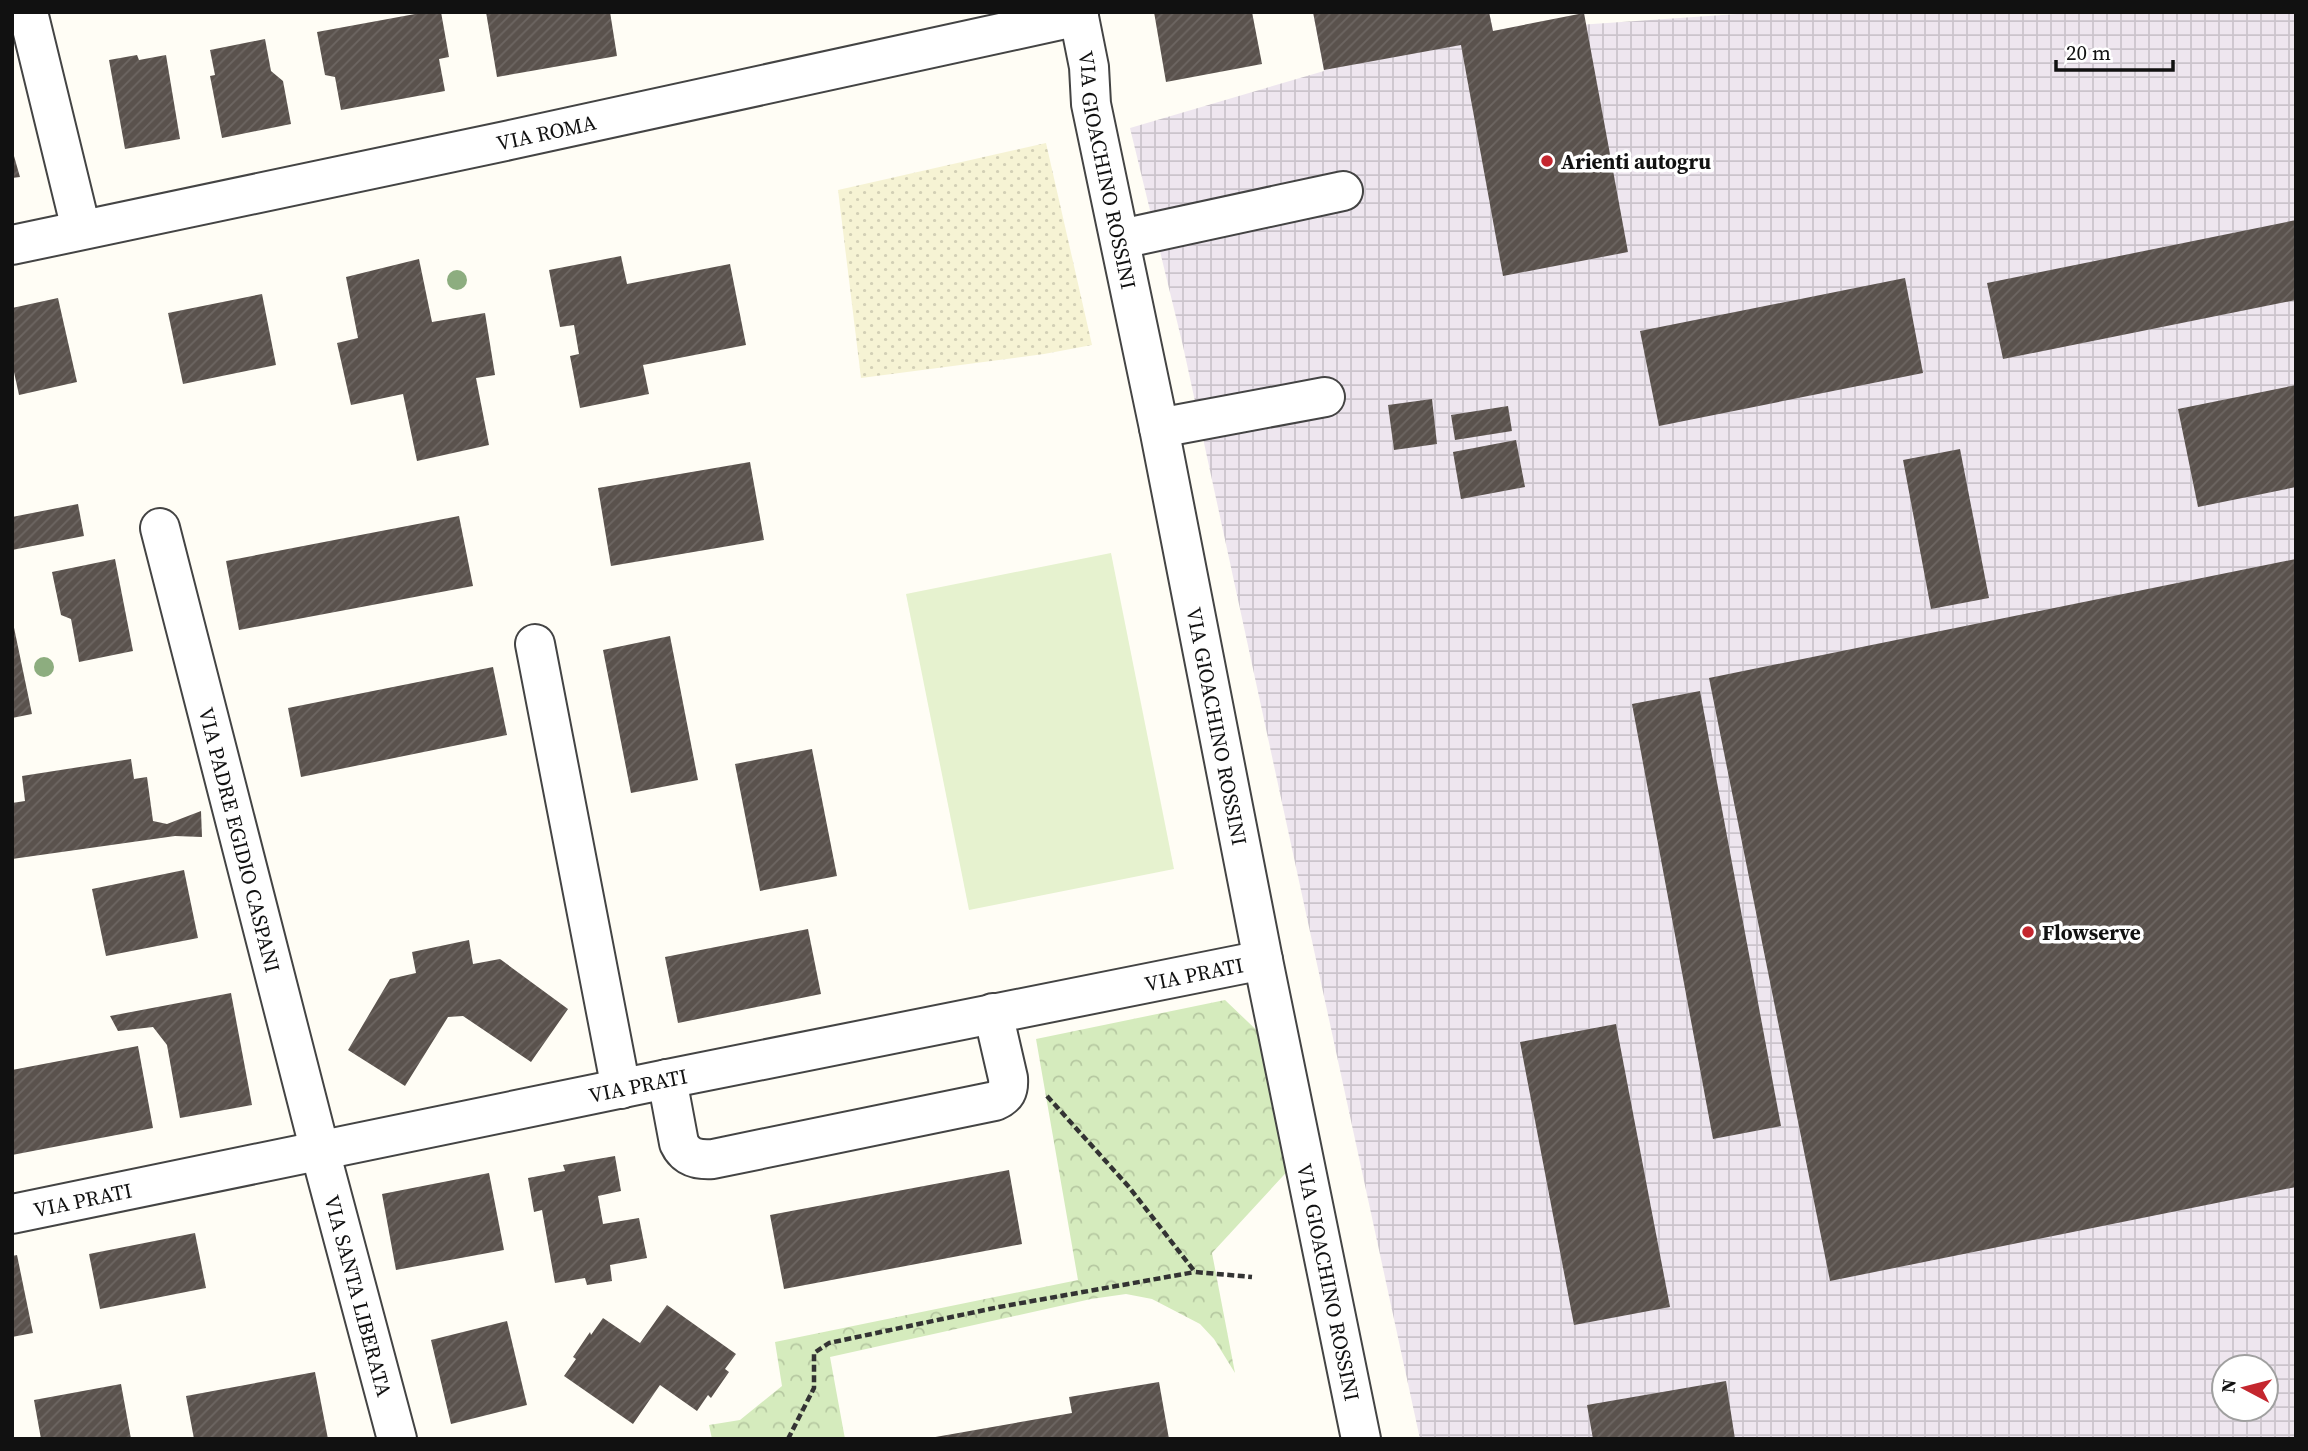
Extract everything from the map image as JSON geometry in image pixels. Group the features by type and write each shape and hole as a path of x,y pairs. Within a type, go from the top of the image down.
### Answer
{"street":[{"path":"28,12 80,229"},
{"name":"VIA ROMA","path":"12,245 510,140 1079,14"},
{"name":"VIA GIOACHINO ROSSINI","path":"1079,14 1089,67 1091,104 1121,239 1263,960 1361,1439"},
{"path":"1121,239 1343,191"},
{"path":"1159,428 1325,397"},
{"name":"VIA PADRE EGIDIO CASPANI","path":"160,528 320,1151"},
{"path":"535,644 621,1089"},
{"name":"VIA PRATI","path":"12,1214 1263,960"},
{"path":"667,1079 679,1143 682,1150 701,1160 995,1101 1004,1097 1009,1089 1009,1078 993,1013"},
{"name":"VIA SANTA LIBERATA","path":"320,1151 397,1439"}],"path":[{"path":"1009,1078 1045,1094 1129,1187 1195,1272"},
{"path":"788,1439 814,1388 814,1353 829,1343 999,1307 1195,1272 1252,1277"}],"shaded area":[{"path":"1313,12 1489,12 1493,31 1766,12 2296,12 2296,1439 1420,1439 1183,346 1130,128 1324,71"},
{"path":"1046,143 1092,345 1044,354 861,378 838,190"}],"green space":[{"path":"1111,553 1174,869 969,910 906,594"},
{"path":"1225,1000 1270,1043 1294,1164 1212,1253 1235,1373 1214,1339 1200,1324 1152,1299 1126,1294 1091,1299 830,1357 845,1439 712,1439 709,1425 740,1420 782,1386 775,1342 1078,1280 1036,1039"}],"building":[{"path":"426,12 441,12 449,57 439,59 445,91 341,110 335,77 325,75 317,32"},
{"path":"486,12 610,12 617,56 497,77"},
{"path":"1154,12 1252,12 1262,64 1166,82"},
{"name":"Arienti autogru","path":"1313,12 1489,12 1493,31 1584,13 1628,252 1503,276 1461,45 1324,70"},
{"path":"265,39 271,71 283,81 291,124 222,138 210,76 215,75 210,50"},
{"path":"137,55 139,60 166,55 180,139 125,149 109,60"},
{"path":"12,149 20,177 12,178"},
{"path":"2296,220 2296,300 2003,359 1987,283"},
{"path":"621,256 627,284 730,264 746,345 643,365 649,394 580,408 570,356 579,354 574,325 560,327 549,270"},
{"path":"419,259 432,322 485,313 495,375 476,378 489,445 417,461 403,394 351,405 337,343 358,338 346,277"},
{"path":"1905,278 1923,373 1659,426 1640,331"},
{"path":"262,294 276,365 183,384 168,313"},
{"path":"58,298 77,382 19,395 12,363 12,308"},
{"path":"2296,385 2296,487 2198,507 2178,409"},
{"path":"1432,399 1437,444 1394,450 1388,405"},
{"path":"1508,406 1512,431 1455,440 1451,415"},
{"path":"1516,440 1525,487 1461,499 1453,452"},
{"path":"1960,449 1989,598 1931,609 1903,460"},
{"path":"750,462 764,540 611,566 598,488"},
{"path":"78,504 84,536 12,550 12,517"},
{"path":"459,516 473,586 239,630 226,561"},
{"path":"115,559 133,651 79,662 71,619 61,615 52,572"},
{"name":"Flowserve","path":"2296,559 2296,1187 1830,1281 1709,678"},
{"path":"12,618 32,714 12,718"},
{"path":"670,636 698,780 631,793 603,650"},
{"path":"493,667 507,735 301,777 288,708"},
{"path":"1700,691 1781,1126 1713,1139 1632,704"},
{"path":"812,749 837,876 760,891 735,764"},
{"path":"131,759 134,779 147,777 153,821 167,824 201,811 202,837 175,836 12,859 12,803 25,801 22,776"},
{"path":"184,870 198,938 106,956 92,889"},
{"path":"808,929 821,994 678,1023 665,957"},
{"path":"469,940 473,964 500,959 568,1009 531,1062 463,1016 448,1017 405,1086 348,1050 390,979 416,973 412,952"},
{"path":"231,993 252,1105 180,1118 167,1045 153,1027 118,1031 110,1016"},
{"path":"1616,1024 1670,1307 1574,1325 1520,1042"},
{"path":"138,1046 153,1128 12,1155 12,1070"},
{"path":"615,1156 621,1191 598,1196 603,1224 639,1218 647,1258 610,1265 612,1281 587,1285 585,1278 555,1283 542,1210 534,1212 528,1178 565,1171 563,1165"},
{"path":"1009,1170 1022,1244 784,1289 770,1215"},
{"path":"489,1173 504,1250 396,1270 382,1194"},
{"path":"195,1233 206,1288 100,1309 89,1254"},
{"path":"17,1255 33,1333 12,1337 12,1256"},
{"path":"667,1305 736,1354 725,1369 729,1372 711,1398 708,1395 697,1411 660,1385 633,1424 564,1376 576,1359 573,1357 603,1318 640,1343"},
{"path":"507,1321 527,1405 451,1424 431,1340"},
{"path":"315,1372 328,1439 194,1439 186,1396"},
{"path":"1726,1381 1735,1439 1593,1439 1587,1405"},
{"path":"1159,1382 1169,1439 924,1439 1072,1413 1069,1397"},
{"path":"121,1384 131,1439 41,1439 34,1400"}],"place":[{"name":"Arienti autogru","path":"1547,161"},
{"name":"Flowserve","path":"2028,932"}]}
